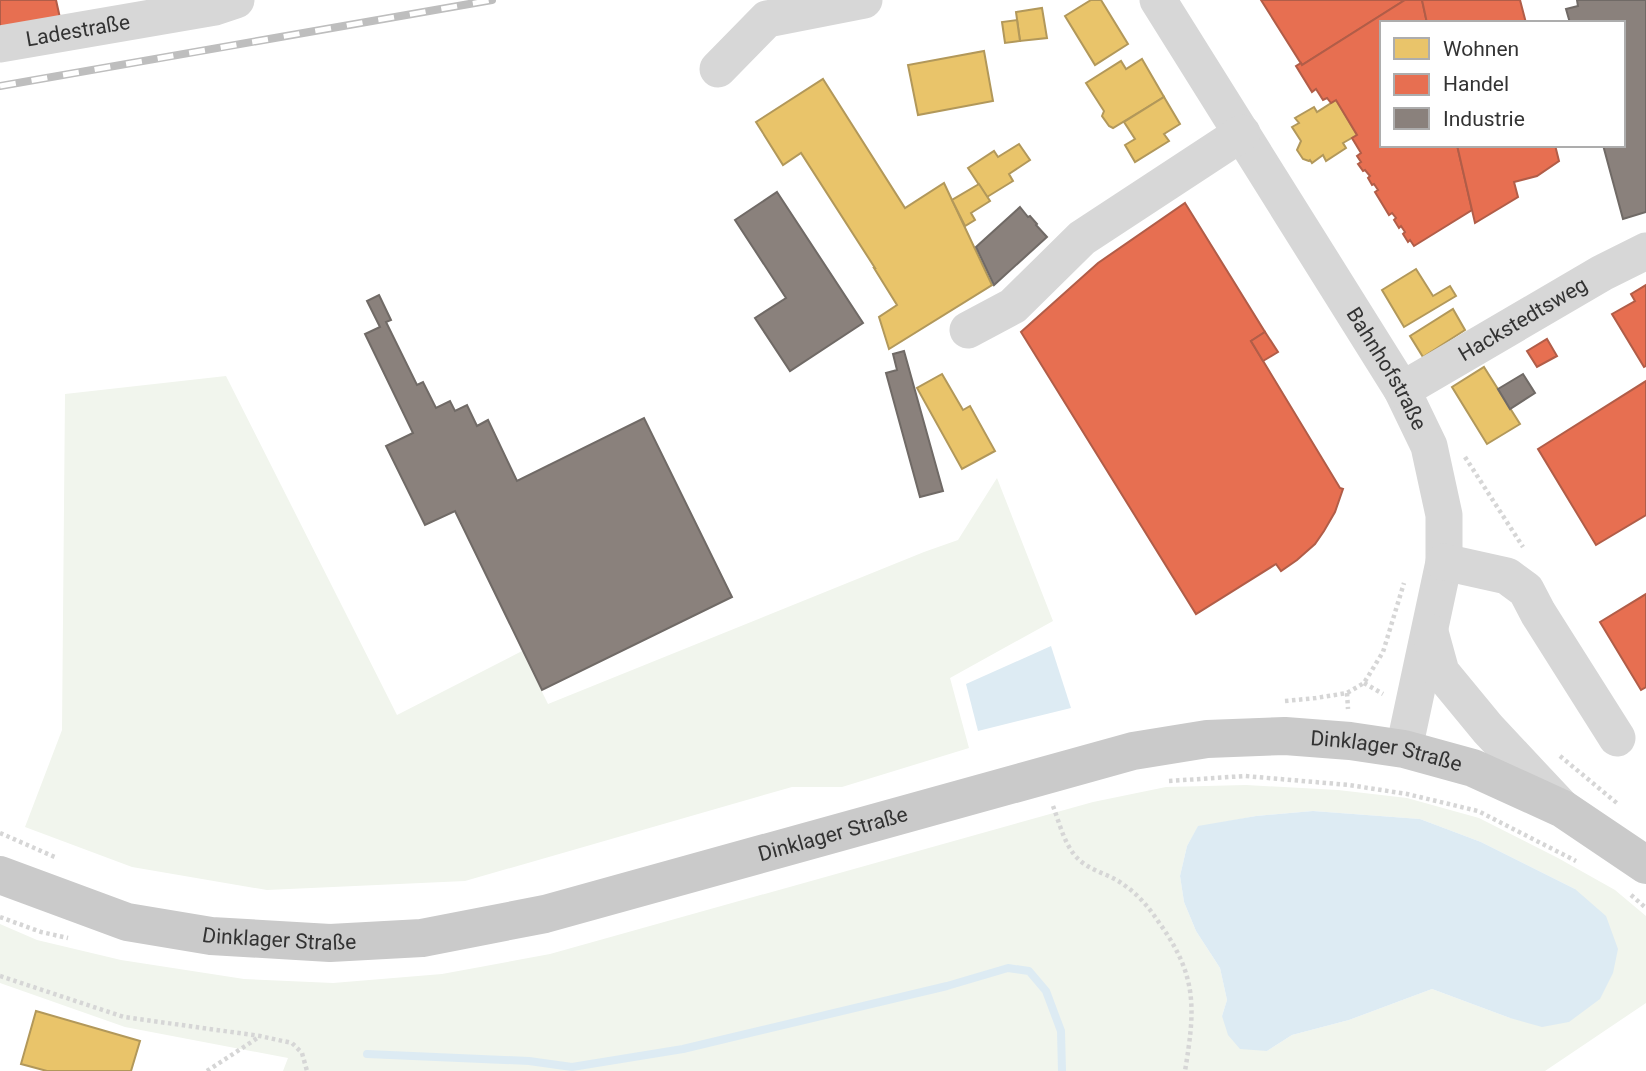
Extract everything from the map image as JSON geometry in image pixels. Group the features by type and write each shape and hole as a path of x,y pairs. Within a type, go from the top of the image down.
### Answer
{"main road":[{"name":"Dinklager Straße","path":"0,875 127,922 211,936 331,943 422,938 545,914 1133,751 1208,739 1285,736 1404,749 1473,768 1563,809 1637,879"}],"street":[{"name":"Ladestraße","path":"0,44 215,7 236,0"},
{"path":"718,69 767,19 864,0"},
{"name":"Bahnhofstraße","path":"1158,0 1402,390 1429,446 1444,515 1444,562 1404,749"},
{"path":"968,330 1013,306 1082,238 1242,133"},
{"name":"Hackstedtsweg","path":"1402,390 1602,272 1646,251"},
{"path":"1444,562 1507,576 1526,590 1617,738"},
{"name":"Bahnhofstraße","path":"1429,631 1441,672 1488,729 1563,809"}],"path":[{"path":"1274,702 1347,692 1364,683 1383,652 1408,573"},
{"path":"1560,756 1625,809"},
{"path":"1164,781 1245,776 1349,785 1407,794 1478,811 1583,865"},
{"path":"1052,803 1069,848 1084,865 1123,884 1148,906 1182,959 1190,985 1192,1028 1185,1071"},
{"path":"0,833 60,860"},
{"path":"1637,879 1646,908"},
{"path":"0,976 124,1017 292,1043 302,1053 307,1071"},
{"path":"207,1071 260,1036"}],"shaded area":[{"path":"226,376 397,715 522,651 548,704 958,540 997,478 1053,621 950,678 969,748 842,787 792,787 465,881 267,890 132,867 25,827 62,730 65,394"},
{"path":"1051,646 1071,708 978,731 966,684"},
{"path":"1246,785 1338,790 1407,798 1479,818 1615,890 1646,916 1646,1003 1545,1071 283,1071 288,1058 125,1027 0,983 0,924 37,940 121,960 244,979 333,983 442,974 550,954 1093,802 1166,787","holes":["1313,811 1420,819 1481,842 1575,889 1510,1018 1432,989 1349,1020 1292,1035 1267,1051 1222,1016 1227,1000 1220,968 1196,931 1184,902 1180,876 1187,846 1198,827 1256,816"]},
{"path":"1313,811 1420,819 1481,842 1575,889 1606,916 1618,949 1613,973 1600,999 1569,1022 1542,1027 1432,989 1349,1020 1292,1035 1267,1051 1240,1049 1228,1035 1222,1016 1227,1000 1220,968 1196,931 1184,902 1180,876 1187,846 1198,826 1256,816"}],"building: Wohnen":[{"path":"1091,0 1101,0 1128,44 1095,65 1065,16"},
{"path":"1042,8 1047,38 1020,41 1016,12"},
{"path":"1017,20 1020,41 1005,43 1002,22"},
{"path":"984,51 993,101 918,115 908,65"},
{"path":"1142,59 1164,97 1113,128 1102,116 1104,111 1086,83 1121,61 1126,69"},
{"path":"823,79 905,208 944,183 992,285 889,349 879,317 897,305 801,153 783,165 756,122"},
{"path":"1164,97 1180,124 1164,134 1169,141 1135,162 1125,145 1135,139 1124,122"},
{"path":"1336,100 1357,135 1343,143 1346,148 1326,161 1323,155 1312,163 1303,159 1297,150 1301,141 1292,127 1299,123 1295,118 1314,107 1317,112"},
{"path":"1019,144 1030,160 1009,174 1013,181 987,197 968,168 994,151 998,157"},
{"path":"979,184 990,201 971,213 975,220 965,226 952,200"},
{"path":"1416,269 1433,296 1450,286 1456,296 1404,327 1382,290"},
{"path":"1453,309 1465,330 1423,357 1410,336"},
{"path":"1484,367 1520,424 1487,444 1452,387"},
{"path":"942,374 963,410 970,406 995,451 962,469 917,388"},
{"path":"36,1011 140,1041 131,1071 47,1071 21,1064"}],"building: Handel":[{"path":"0,0 56,0 60,18 0,30"},
{"path":"1261,0 1405,0 1302,65"},
{"path":"1405,0 1422,0 1427,21 1380,21 1380,147 1457,147 1472,210 1414,246 1410,240 1408,242 1403,234 1405,232 1394,220 1396,218 1392,213 1389,215 1375,192 1378,190 1368,178 1370,176 1358,164 1361,162 1357,156 1361,153 1352,138 1357,135 1336,100 1331,103 1327,98 1323,100 1316,89 1312,92 1296,66 1301,63 1302,65"},
{"path":"1422,0 1520,0 1525,21 1427,21"},
{"path":"1457,147 1556,147 1559,161 1537,176 1514,182 1518,197 1475,223"},
{"path":"1185,203 1265,332 1251,341 1343,489 1335,512 1324,531 1315,544 1297,560 1281,571 1276,564 1196,614 1021,332 1098,263"},
{"path":"1646,285 1644,367 1612,314 1635,301 1631,294"},
{"path":"1265,332 1278,352 1263,361 1251,341"},
{"path":"1547,339 1557,356 1537,367 1527,351"},
{"path":"1646,381 1646,515 1596,545 1538,449"},
{"path":"1646,594 1646,687 1641,690 1600,622"}],"building: Industrie":[{"path":"1577,0 1646,0 1646,212 1623,219 1604,147 1625,147 1625,21 1569,21 1566,9 1578,6"},
{"path":"777,192 863,323 790,371 755,318 786,298 735,220"},
{"path":"1020,207 1047,237 994,285 976,247"},
{"path":"379,295 391,320 386,322 417,385 423,382 436,408 450,401 455,411 467,405 477,426 488,420 517,481 644,418 732,597 542,690 455,511 425,525 386,446 413,433 365,334 380,327 367,301"},
{"path":"904,351 943,491 920,497 886,373 897,370 893,354"},
{"path":"1523,374 1535,393 1510,409 1498,389"}],"waterway":[{"path":"367,1054 529,1061 572,1067 683,1049 947,986 1008,968 1029,971 1046,991 1061,1031 1062,1071"}],"railway":[{"path":"0,86 492,0"}]}
